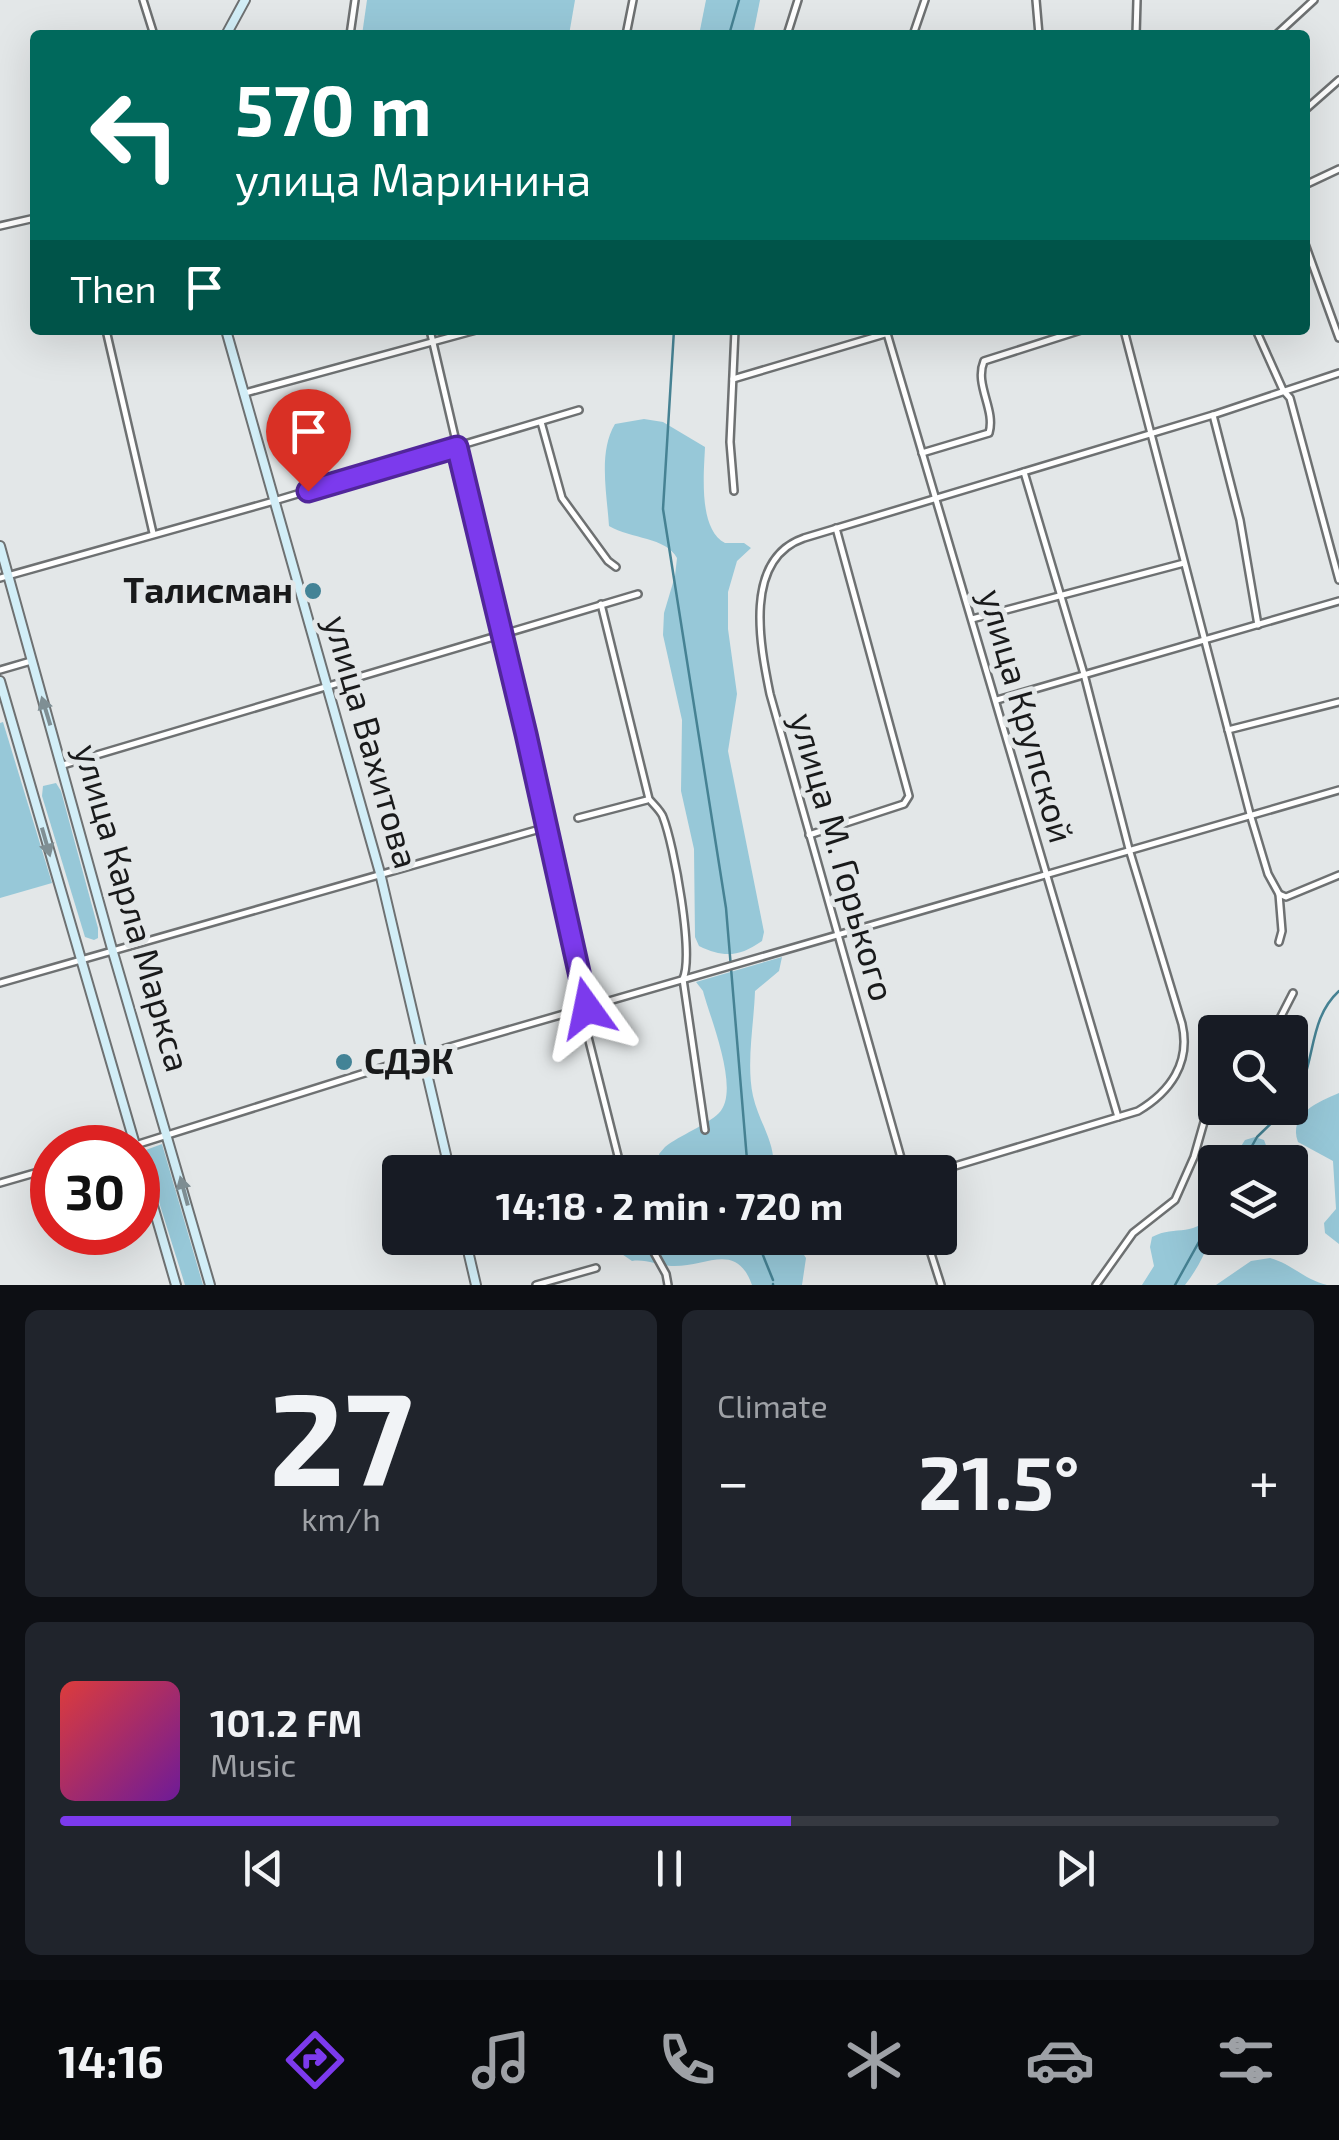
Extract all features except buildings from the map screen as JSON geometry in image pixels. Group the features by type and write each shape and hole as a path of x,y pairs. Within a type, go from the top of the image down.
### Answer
{"main road":[{"path":"229,30 245,0"},
{"name":"улица Вахитова","path":"228,335 380,873 446,1155"},
{"name":"улица Карла Маркса","path":"0,546 4,576 63,765 210,1285"},
{"name":"улица Карла Маркса","path":"0,681 126,1125"},
{"name":"улица Карла Маркса","path":"160,1234 176,1285"},
{"path":"469,1255 476,1285"}],"street":[{"path":"143,0 152,30"},
{"path":"351,30 354,0"},
{"path":"627,30 633,0"},
{"path":"788,30 798,0"},
{"path":"915,30 925,0"},
{"path":"1036,0 1039,30"},
{"path":"1136,30 1137,0"},
{"path":"1281,30 1314,0"},
{"path":"1310,106 1339,80"},
{"path":"1310,183 1339,169"},
{"path":"0,226 30,219"},
{"path":"1310,258 1339,338"},
{"path":"107,335 153,534"},
{"path":"431,335 547,827 587,1008 584,1021 618,1155"},
{"path":"245,393 458,335"},
{"path":"734,490 730,442 735,335"},
{"path":"733,378 874,335"},
{"name":"улица Крупской","path":"888,335 1118,1117"},
{"path":"922,453 989,433 991,422 980,374 984,361 1065,335"},
{"path":"1125,335 1250,814 1268,874 1279,894 1279,942"},
{"path":"1258,335 1290,398 1339,580"},
{"path":"810,836 904,804 909,796 836,528 1213,416 1339,373"},
{"path":"4,576 274,502 579,410"},
{"path":"1213,416 1240,520 1258,624"},
{"path":"542,421 562,498 616,567"},
{"path":"957,1165 1118,1117 1157,1100 1176,1076 1184,1046 1182,1024 1024,472"},
{"name":"улица М. Горького","path":"836,528 793,542 768,566 761,644 770,694 900,1155"},
{"path":"972,619 1184,563"},
{"path":"63,765 638,594"},
{"path":"997,700 1339,601"},
{"path":"601,604 649,799 663,815 682,908 688,967 683,979 705,1130"},
{"path":"0,670 31,661"},
{"path":"1228,730 1339,702"},
{"path":"160,1138 422,1055 1339,790"},
{"path":"578,818 649,799"},
{"path":"0,983 547,827"},
{"path":"1279,894 1286,897 1339,875"},
{"path":"1282,1015 1293,993"},
{"path":"1096,1285 1133,1233 1176,1200 1203,1125"},
{"path":"0,1183 30,1174"},
{"path":"655,1255 668,1285"},
{"path":"931,1255 941,1285"},
{"path":"536,1285 596,1268"}],"shaded area":[{"path":"367,0 575,0 570,30 363,30"},
{"path":"706,0 760,0 754,30 700,30"},
{"path":"644,419 663,422 705,447 704,499 710,526 725,543 744,543 751,548 737,561 728,592 728,629 737,694 728,751 764,932 762,941 739,953 708,950 699,946 695,937 694,849 681,791 682,720 663,635 677,558 665,546 609,526 605,473 610,435 615,424"},
{"path":"3,722 52,883 0,898 0,723"},
{"path":"56,783 98,928 98,938 94,940 85,937 42,796 43,786"},
{"path":"782,957 779,971 755,991 750,1057 753,1096 773,1155 659,1155 665,1147 714,1117 725,1103 722,1054 703,991 696,982"},
{"path":"1339,1093 1339,1244 1325,1233 1324,1223 1336,1209 1333,1161 1298,1142 1296,1132 1297,1125 1308,1125 1308,1109"},
{"path":"1255,1137 1266,1145 1242,1145"},
{"path":"160,1145 203,1285 185,1285 160,1205"},
{"path":"1198,1226 1198,1255 1203,1255 1185,1285 1142,1285 1154,1266 1152,1237"},
{"path":"623,1255 806,1258 802,1285 752,1285 745,1271 728,1260 684,1266 632,1261"},
{"path":"1270,1258 1327,1285 1216,1285 1251,1261"}],"waterway":[{"path":"730,30 739,0"},
{"path":"674,335 663,509 726,908 747,1155"},
{"path":"1308,1064 1321,1017 1339,991"},
{"path":"1253,1145 1269,1125"},
{"path":"1175,1285 1198,1244"},
{"path":"763,1255 773,1280"}],"place":[{"name":"Талисман","path":"313,591"},
{"name":"СДЭК","path":"344,1062"}],"route":[{"path":"308,491 457,447 587,1008"}]}
